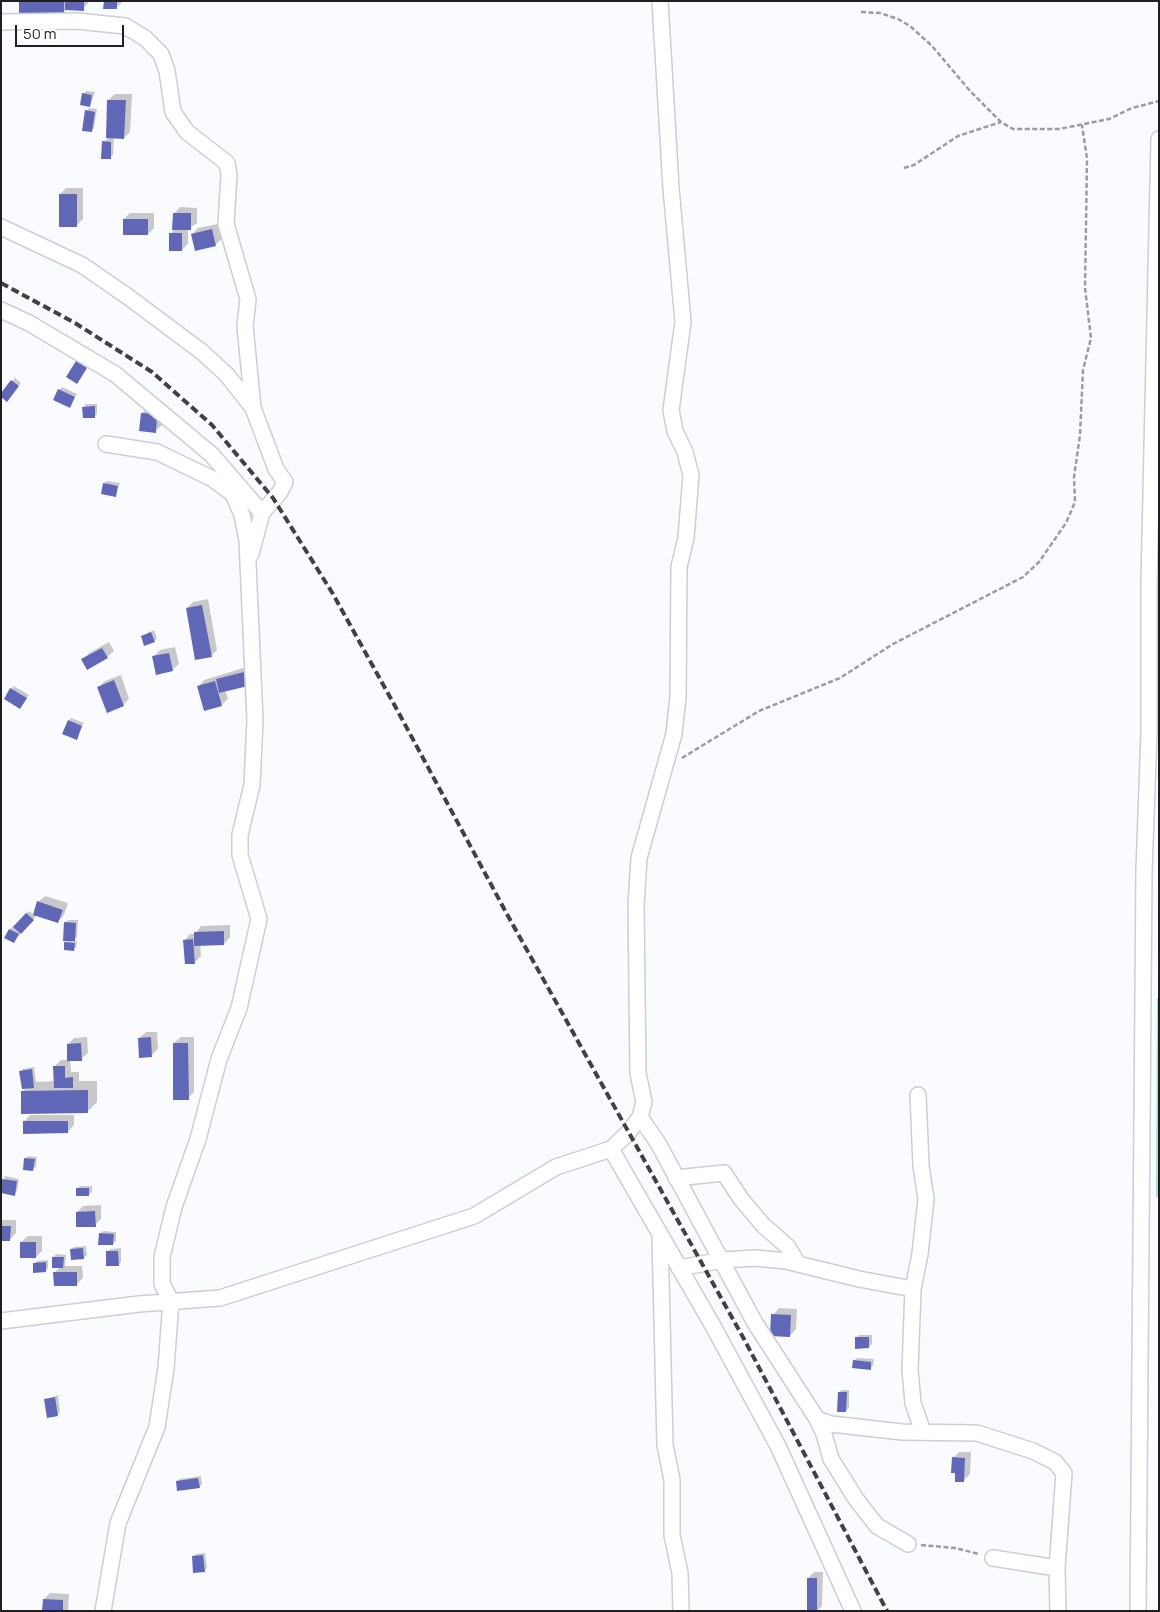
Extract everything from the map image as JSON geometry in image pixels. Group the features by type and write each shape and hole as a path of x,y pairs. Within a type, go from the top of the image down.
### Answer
{"street":[{"path":"1,1321 171,1301 220,1298 474,1216 556,1166 610,1149 628,1132 640,1116 644,1102 638,1073 636,906 638,858 666,768 674,734 678,697 679,566 686,538 691,475 676,431 672,410 683,322 671,188 660,1"},
{"path":"1,22 77,21 125,26 145,38 160,54 166,72 173,112 188,132 228,163 230,174 226,224 248,299 245,326 253,408 276,469 285,482 280,492 262,513 248,562"},
{"path":"1138,1611 1144,871 1149,733 1149,584 1159,139"},
{"path":"1,227 82,266 127,296 202,352 227,375 253,408"},
{"path":"1,310 29,323 115,374 212,455 262,513"},
{"path":"103,1611 118,1523 157,1427 166,1368 171,1301 162,1284 162,1257 174,1207 198,1139 219,1059 239,1008 259,920 240,855 240,835 252,785 255,729 247,540 242,515 233,494 214,479 157,452 106,444"},
{"path":"918,1095 921,1166 926,1199 920,1254 912,1289 910,1370 913,1403 923,1432"},
{"path":"640,1116 658,1143 723,1260 755,1323 794,1387 817,1420 824,1434 831,1459 856,1499 878,1526 908,1544"},
{"path":"610,1149 660,1233 778,1446 853,1611"},
{"path":"676,1178 724,1173 741,1199 763,1224 787,1246 798,1264"},
{"path":"660,1233 666,1445 672,1480 672,1535 680,1573 681,1611"},
{"path":"679,1268 723,1260 755,1258 798,1264 912,1289"},
{"path":"817,1420 830,1424 923,1432 977,1433 1033,1451 1055,1462 1064,1473 1057,1568 1058,1611"},
{"path":"993,1558 1057,1568"}],"path":[{"path":"861,12 880,13 898,19 910,26 1002,122 1013,129 1059,129 1082,125 1109,119 1132,108 1159,101"},
{"path":"904,168 914,165 958,136 1002,122"},
{"path":"666,768 759,711 840,678 893,644 1023,577 1039,562 1066,523 1075,502 1074,477 1080,435 1083,370 1091,338 1086,288 1087,159 1082,125"},
{"path":"908,1544 955,1548 993,1558"}],"green space":[{"path":"1157,998 1159,998 1159,1197 1156,1197"}],"building":[{"path":"19,1 64,1 64,14 19,14"},
{"path":"65,1 84,1 84,11 65,10"},
{"path":"104,1 117,1 117,9 103,9"},
{"path":"82,93 92,95 90,107 80,105"},
{"path":"107,100 126,100 124,139 106,138"},
{"path":"85,110 95,112 92,132 82,131"},
{"path":"102,141 111,142 111,159 101,159"},
{"path":"59,194 77,194 77,227 59,227"},
{"path":"173,213 191,213 191,230 172,230"},
{"path":"123,219 148,219 148,235 123,235"},
{"path":"212,229 216,246 195,251 191,234"},
{"path":"169,233 182,233 182,251 169,251"},
{"path":"76,361 87,368 77,384 66,377"},
{"path":"11,380 19,386 7,402 1,397 1,393"},
{"path":"58,389 75,397 70,408 53,400"},
{"path":"95,406 95,418 83,418 82,407"},
{"path":"141,413 157,414 156,433 139,431"},
{"path":"103,483 118,486 116,497 101,494"},
{"path":"202,605 212,657 195,660 186,608"},
{"path":"151,632 155,642 144,646 141,636"},
{"path":"102,648 108,658 87,670 81,659"},
{"path":"169,653 173,671 156,675 152,656"},
{"path":"244,672 248,686 219,693 216,679"},
{"path":"114,680 124,706 107,713 97,687"},
{"path":"215,681 222,706 204,711 197,686"},
{"path":"10,688 27,698 20,709 4,699"},
{"path":"68,720 82,726 77,740 62,734"},
{"path":"37,901 63,910 58,923 33,915"},
{"path":"26,913 34,920 21,934 13,927"},
{"path":"64,922 76,923 75,941 63,941"},
{"path":"9,929 19,934 14,943 4,938"},
{"path":"224,931 224,945 194,946 194,932"},
{"path":"193,939 195,964 185,964 183,940"},
{"path":"64,942 75,943 74,951 64,950"},
{"path":"151,1037 152,1057 139,1058 138,1038"},
{"path":"81,1043 82,1061 67,1061 67,1044"},
{"path":"173,1043 188,1043 189,1100 173,1100"},
{"path":"53,1066 65,1066 65,1078 73,1077 73,1088 54,1088"},
{"path":"32,1069 34,1088 22,1089 19,1071"},
{"path":"88,1090 88,1113 21,1114 21,1091"},
{"path":"23,1121 68,1121 68,1133 23,1134"},
{"path":"24,1158 35,1159 33,1171 23,1170"},
{"path":"1,1179 17,1181 15,1196 1,1193"},
{"path":"76,1188 89,1188 89,1196 76,1196"},
{"path":"95,1211 96,1227 76,1227 76,1212"},
{"path":"1,1226 11,1226 10,1241 1,1241"},
{"path":"99,1233 114,1234 113,1245 98,1245"},
{"path":"20,1242 36,1242 36,1258 20,1258"},
{"path":"83,1248 84,1259 71,1260 70,1249"},
{"path":"106,1251 118,1251 119,1266 106,1266"},
{"path":"52,1257 64,1257 63,1268 52,1268"},
{"path":"46,1262 46,1272 33,1273 33,1263"},
{"path":"53,1272 77,1272 77,1286 54,1286"},
{"path":"771,1314 791,1315 790,1337 770,1336"},
{"path":"855,1337 869,1337 869,1348 855,1349"},
{"path":"853,1360 871,1362 871,1370 852,1368"},
{"path":"838,1392 847,1392 846,1412 837,1412"},
{"path":"55,1397 58,1416 47,1418 44,1399"},
{"path":"952,1457 965,1458 964,1482 955,1482 955,1473 951,1473"},
{"path":"198,1478 200,1488 177,1491 176,1481"},
{"path":"203,1555 205,1572 193,1573 192,1556"},
{"path":"807,1578 817,1578 817,1611 807,1611"},
{"path":"43,1599 63,1600 63,1611 42,1611"}],"railway":[{"path":"1,283 75,323 152,372 212,425 273,498 333,594 395,706 508,916 744,1339 887,1611"}]}
